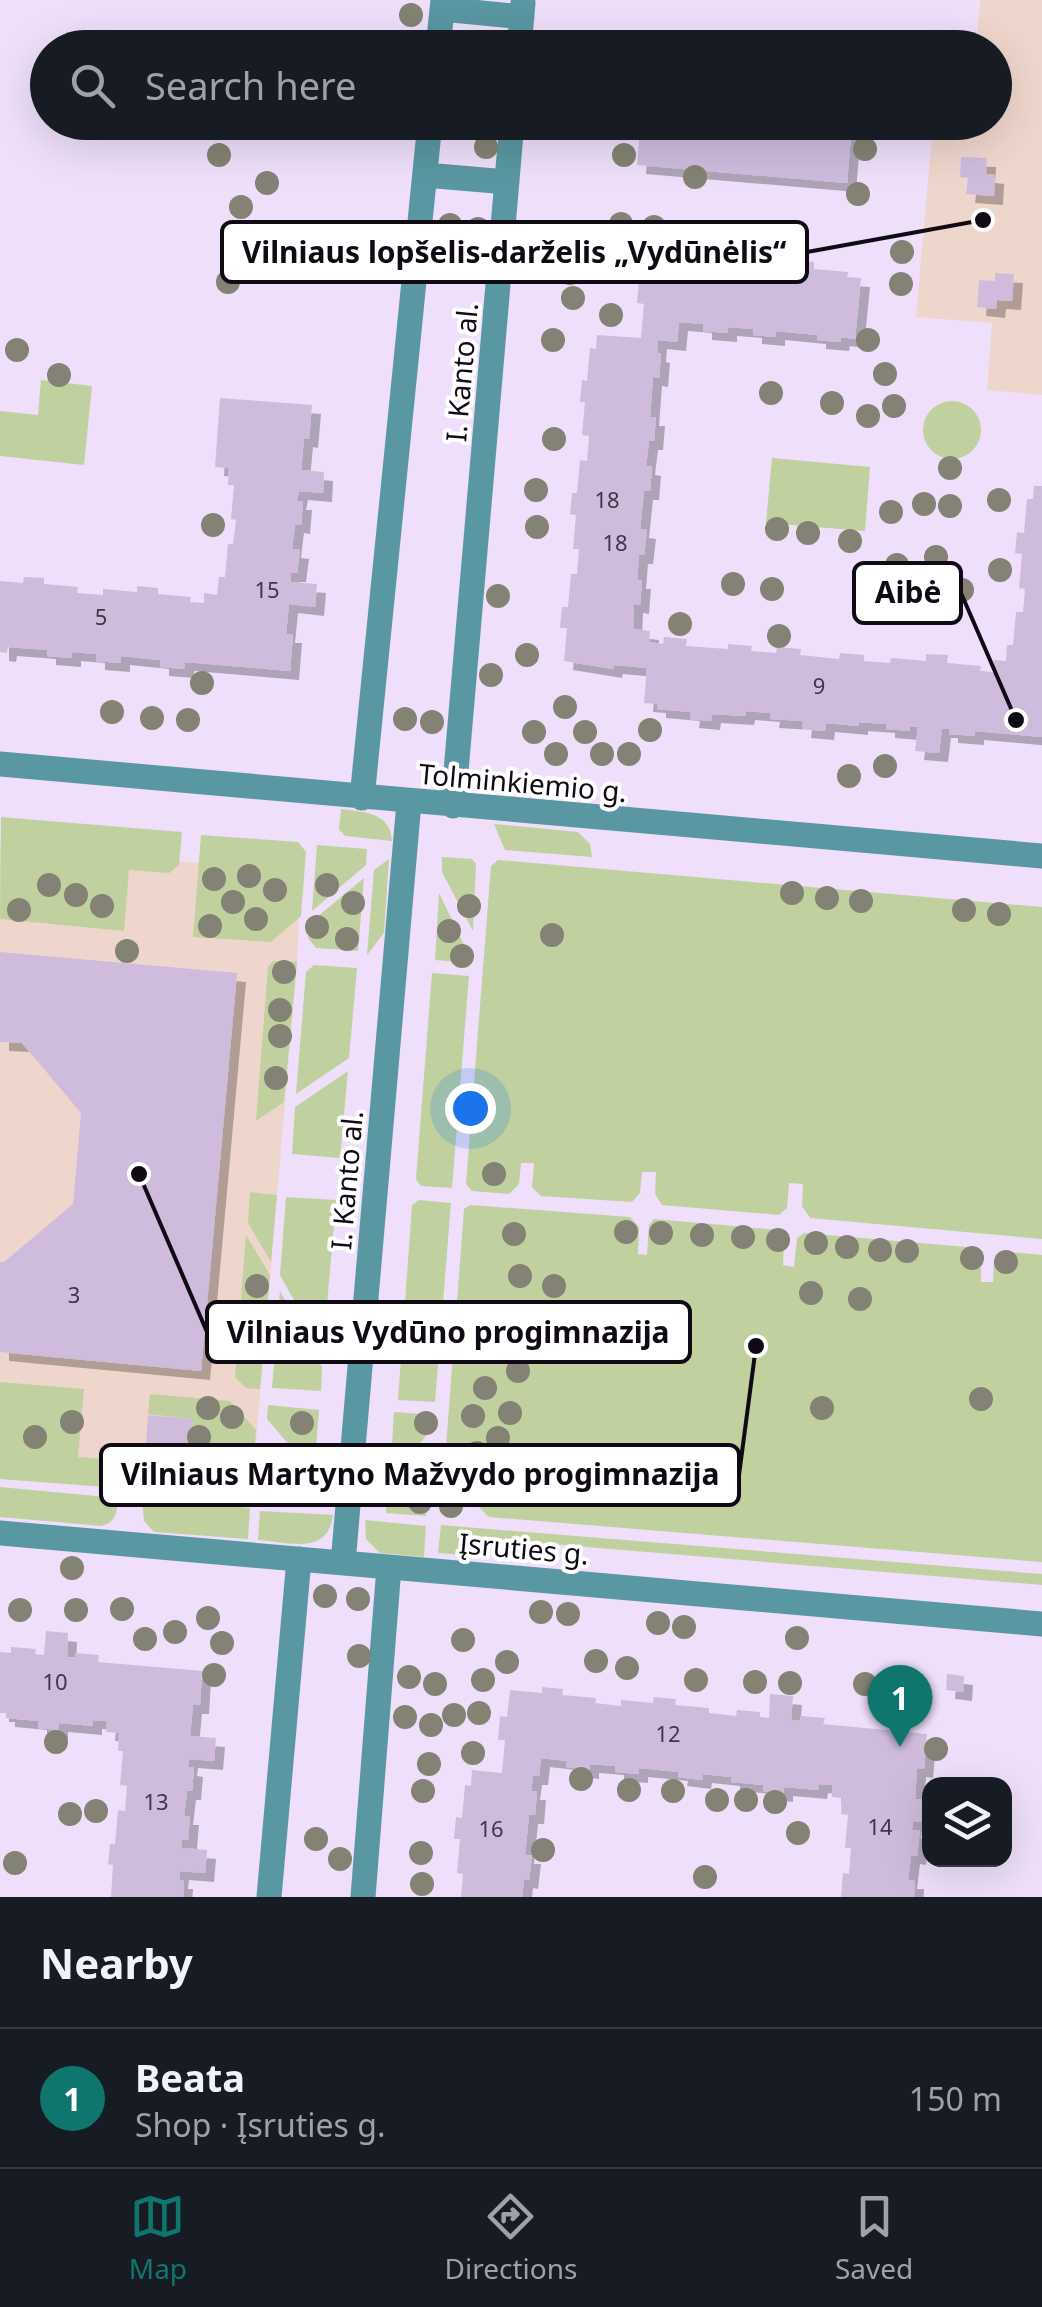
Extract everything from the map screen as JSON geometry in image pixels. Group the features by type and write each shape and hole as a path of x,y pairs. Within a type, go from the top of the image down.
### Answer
{"street":[{"path":"440,30 442,4 522,8"},
{"name":"I. Kanto al.","path":"362,798 428,140"},
{"name":"I. Kanto al.","path":"453,806 510,140"},
{"path":"425,176 507,182"},
{"name":"Tolminkiemio g.","path":"0,764 1042,856"},
{"name":"I. Kanto al.","path":"344,1563 408,802"},
{"name":"Įsruties g.","path":"0,1532 1042,1624"},
{"path":"270,1897 299,1559"},
{"path":"363,1897 389,1566"}],"shaded area":[{"path":"980,0 1042,0 1042,395 987,390 992,323 916,317 932,140 1012,140 1012,30 977,30"},
{"path":"0,847 301,871 297,962 253,1477 0,1456"}],"green space":[{"path":"41,380 92,386 84,465 0,456 0,411 38,415"},
{"path":"952,401 973,409 981,430 973,451 952,459 931,451 923,430 931,409"},
{"path":"772,458 870,467 865,531 766,523"},
{"path":"341,809 381,819 387,824 392,841 345,836 339,829"},
{"path":"1,817 182,832 179,865 169,873 129,870 124,931 0,919"},
{"path":"494,824 578,832 590,844 592,857 505,850"},
{"path":"201,835 298,842 306,852 301,916 271,942 193,937"},
{"path":"317,845 367,849 366,865 312,911"},
{"path":"442,857 472,859 476,864 473,931 442,872"},
{"path":"389,859 384,933 367,955 374,870"},
{"path":"498,860 1042,907 1042,1239 810,1218 802,1206 803,1184 789,1183 787,1208 779,1215 662,1205 655,1194 656,1172 642,1172 640,1193 632,1202 541,1196 532,1187 534,1163 521,1163 519,1184 509,1194 472,1191 466,1184 491,866"},
{"path":"364,878 358,951 316,948 308,938 311,922"},
{"path":"439,893 469,955 469,963 435,960"},
{"path":"273,961 297,962 284,1102 256,1121 268,967"},
{"path":"314,965 357,968 349,1058 296,1094 306,972"},
{"path":"432,973 469,976 452,1188 421,1186 416,1179"},
{"path":"348,1071 340,1158 292,1154 295,1107"},
{"path":"250,1192 277,1195 271,1262 248,1223"},
{"path":"286,1197 336,1200 323,1352 280,1275"},
{"path":"419,1200 451,1203 435,1402 398,1400 412,1205"},
{"path":"470,1205 630,1217 639,1227 638,1254 647,1255 649,1225 654,1219 778,1230 784,1240 783,1265 794,1267 797,1238 804,1233 978,1248 981,1282 993,1282 994,1260 1000,1251 1042,1255 1042,1562 489,1517 444,1473 464,1209"},
{"path":"246,1235 270,1275 260,1389 246,1388 235,1377"},
{"path":"280,1291 322,1367 321,1391 272,1388"},
{"path":"0,1382 84,1389 78,1457 108,1459 117,1469 118,1488 0,1479"},
{"path":"150,1394 230,1401 256,1430 251,1492 234,1491 233,1499 142,1491 145,1458 189,1461 192,1419 148,1414"},
{"path":"268,1405 319,1410 314,1474 267,1419"},
{"path":"394,1412 435,1415 434,1426 390,1480"},
{"path":"266,1442 313,1491 312,1504 262,1501"},
{"path":"432,1446 426,1516 386,1513 387,1500"},
{"path":"0,1487 118,1498 117,1508 113,1520 101,1526 0,1517"},
{"path":"142,1499 250,1508 248,1539 154,1532 144,1521"},
{"path":"260,1511 333,1515 323,1536 294,1544 258,1540"},
{"path":"365,1520 426,1526 424,1557 380,1553 366,1539"},
{"path":"441,1525 1042,1574 1042,1585 466,1537 464,1555 438,1553"}],"building":[{"path":"639,140 851,140 847,183 637,165"},
{"path":"961,157 987,158 986,174 995,175 994,196 966,194 968,178 960,177"},
{"path":"680,251 701,253 701,259 734,262 734,267 758,269 759,264 792,267 793,260 814,262 814,269 848,272 847,277 861,278 855,339 817,340 817,335 776,331 776,337 753,335 753,329 728,327 728,333 703,331 703,324 679,322 677,342 658,340 659,378 653,377 650,417 656,417 654,441 649,441 646,466 652,467 650,491 644,491 640,529 647,530 644,555 639,555 640,605 634,604 633,629 650,631 649,642 663,644 664,637 687,639 686,646 728,649 728,644 776,653 777,647 801,649 800,655 839,659 840,653 864,655 864,661 890,663 891,658 926,661 926,654 948,655 947,663 981,666 980,671 993,672 994,660 1006,661 1007,645 1013,645 1016,612 1023,612 1025,589 1019,588 1022,554 1015,553 1017,532 1024,533 1027,499 1033,499 1034,486 1042,486 1042,737 975,731 975,736 949,734 949,729 942,729 939,753 915,751 918,727 910,726 910,731 886,729 886,724 859,722 859,726 826,723 825,731 802,729 803,721 770,719 771,713 746,711 745,716 712,714 711,721 690,719 691,712 657,709 657,704 644,703 647,668 614,665 613,669 564,661 567,628 560,628 562,607 568,607 571,574 577,574 579,549 573,549 576,515 570,514 572,493 577,493 580,460 587,461 589,436 582,435 585,402 580,402 582,380 587,381 590,348 596,349 597,335 641,338 644,304 637,303 639,280 646,281 648,255 680,258"},
{"path":"995,273 1014,274 1012,301 997,300 996,309 977,307 979,280 995,281"},
{"path":"220,398 312,405 301,470 324,472 323,493 299,491 297,501 303,501 301,525 295,524 292,549 300,550 297,573 291,573 291,582 317,584 315,607 289,604 286,634 293,634 290,671 185,662 185,669 160,667 160,660 121,656 121,663 96,661 96,654 72,652 72,658 47,656 47,650 8,647 7,653 0,652 0,581 23,583 24,577 44,578 44,584 78,587 77,593 103,595 103,589 137,592 137,586 158,588 158,594 191,597 190,602 204,603 204,593 217,595 219,577 225,577 228,544 233,544 236,520 231,519 234,485 228,485 229,468 215,467"},
{"path":"0,952 237,973 201,1371 0,1352 0,1262 73,1204 81,1113 22,1043 0,1042"},
{"path":"148,1415 192,1419 189,1461 145,1458"},
{"path":"46,1631 68,1633 67,1657 75,1657 75,1653 99,1655 98,1662 202,1671 200,1705 193,1705 190,1736 216,1738 214,1761 189,1759 188,1767 194,1768 184,1816 190,1816 188,1840 182,1840 182,1848 207,1850 205,1873 180,1871 183,1897 111,1897 110,1844 115,1844 118,1810 125,1811 127,1786 120,1785 123,1751 118,1751 119,1733 106,1732 107,1721 93,1720 93,1726 59,1723 59,1730 38,1728 38,1721 6,1718 6,1713 0,1713 0,1652 11,1653 11,1647 36,1649 35,1654 44,1655"},
{"path":"947,1674 964,1676 963,1692 946,1690"},
{"path":"542,1687 563,1689 562,1695 596,1698 595,1703 621,1706 621,1700 653,1703 654,1697 676,1699 675,1705 709,1708 709,1713 736,1716 737,1710 760,1712 760,1717 769,1718 770,1694 793,1696 791,1720 800,1721 801,1716 825,1718 823,1724 927,1734 924,1769 917,1768 915,1799 922,1799 922,1822 913,1821 912,1830 920,1830 917,1856 911,1855 908,1880 915,1880 914,1897 841,1897 843,1873 849,1874 851,1848 845,1848 848,1815 841,1814 842,1798 832,1797 832,1785 819,1784 818,1790 784,1787 784,1793 763,1791 764,1785 731,1782 731,1777 703,1774 702,1780 678,1777 679,1772 639,1768 639,1774 615,1772 615,1766 590,1764 590,1770 566,1767 567,1761 541,1758 539,1776 533,1776 531,1791 537,1791 535,1815 529,1815 525,1855 532,1855 522,1897 461,1897 463,1874 457,1873 460,1839 454,1839 456,1817 462,1818 465,1785 471,1786 472,1770 502,1773 505,1740 498,1740 500,1716 507,1717 510,1690 542,1693"}],"place":[{"name":"Vilniaus lopšelis-darželis „Vydūnėlis“","path":"983,220"},
{"name":"Aibė","path":"1016,720"},
{"name":"Vilniaus Vydūno progimnazija","path":"139,1174"},
{"name":"Vilniaus Martyno Mažvydo progimnazija","path":"756,1346"},
{"name":"Beata","path":"900,1747"}]}
